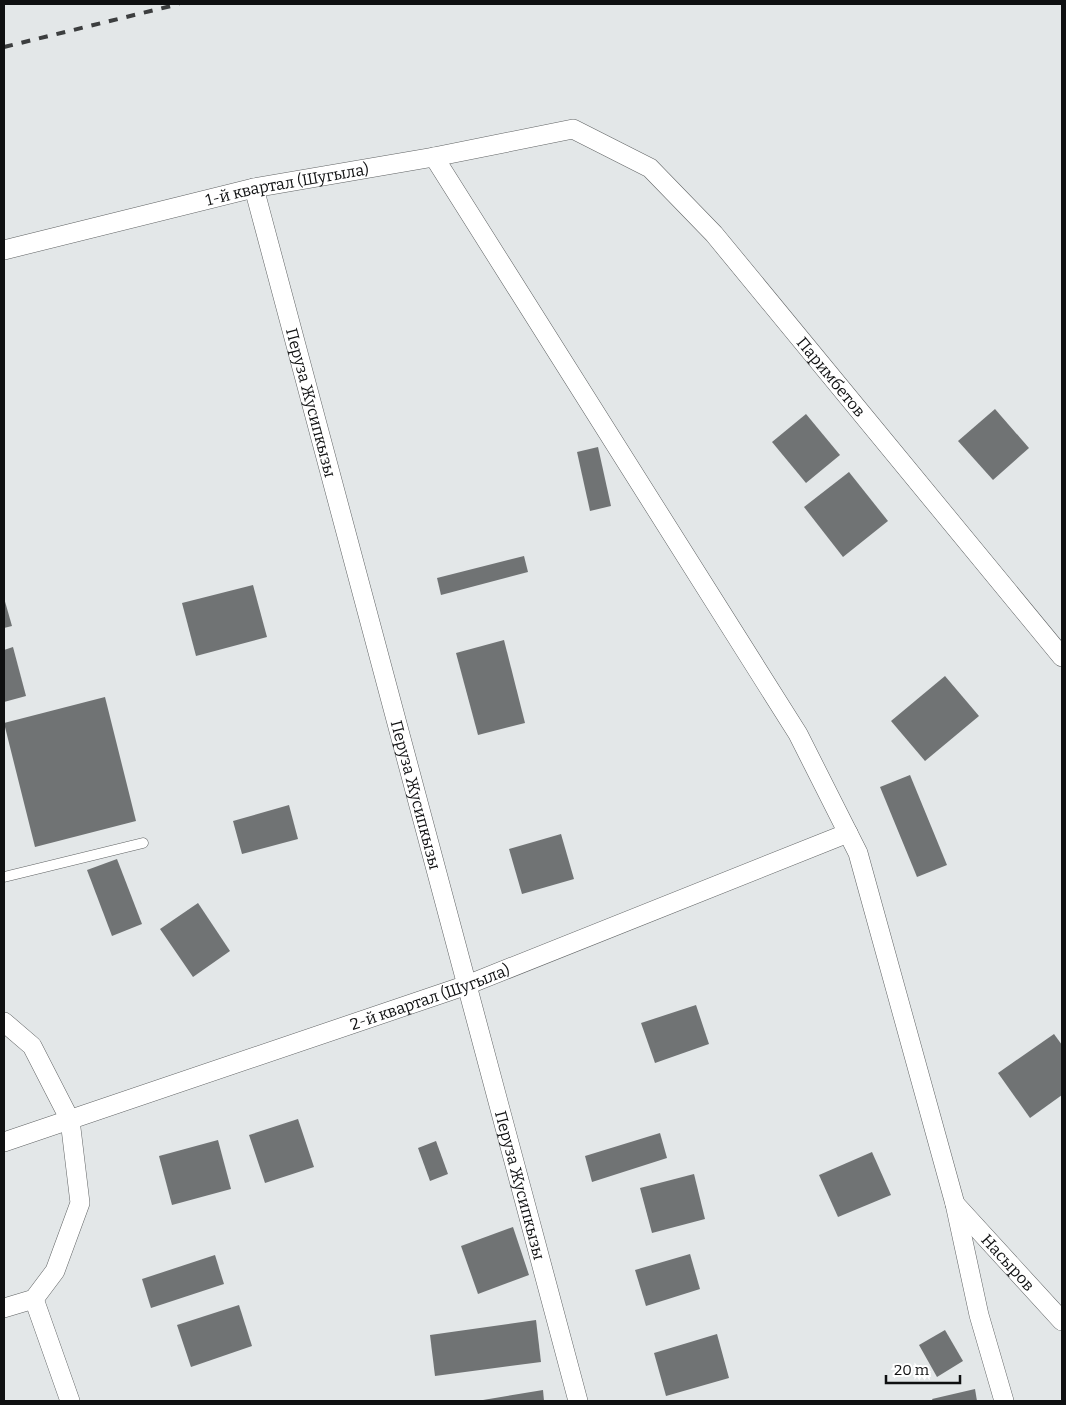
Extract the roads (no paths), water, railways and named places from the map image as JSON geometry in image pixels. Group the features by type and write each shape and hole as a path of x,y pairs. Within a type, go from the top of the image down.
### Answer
{"street":[{"name":"1-й квартал (Шугыла)","path":"4,250 254,188 434,157 573,129"},
{"name":"Паримбетов","path":"573,129 650,168 714,234 1062,657"},
{"path":"434,157 798,734 858,853 955,1204 979,1315 1004,1401"},
{"name":"Перуза Жусипкызы","path":"254,188 578,1401"},
{"name":"2-й квартал (Шугыла)","path":"4,1142 467,985 848,833"},
{"path":"4,1022 32,1046 70,1120 80,1203 55,1271 34,1299 4,1308"},
{"name":"Насыров","path":"955,1204 1062,1321"},
{"path":"34,1299 70,1401"}],"lane":[{"path":"4,877 143,843"}],"railway":[{"path":"4,47 179,4"}]}
